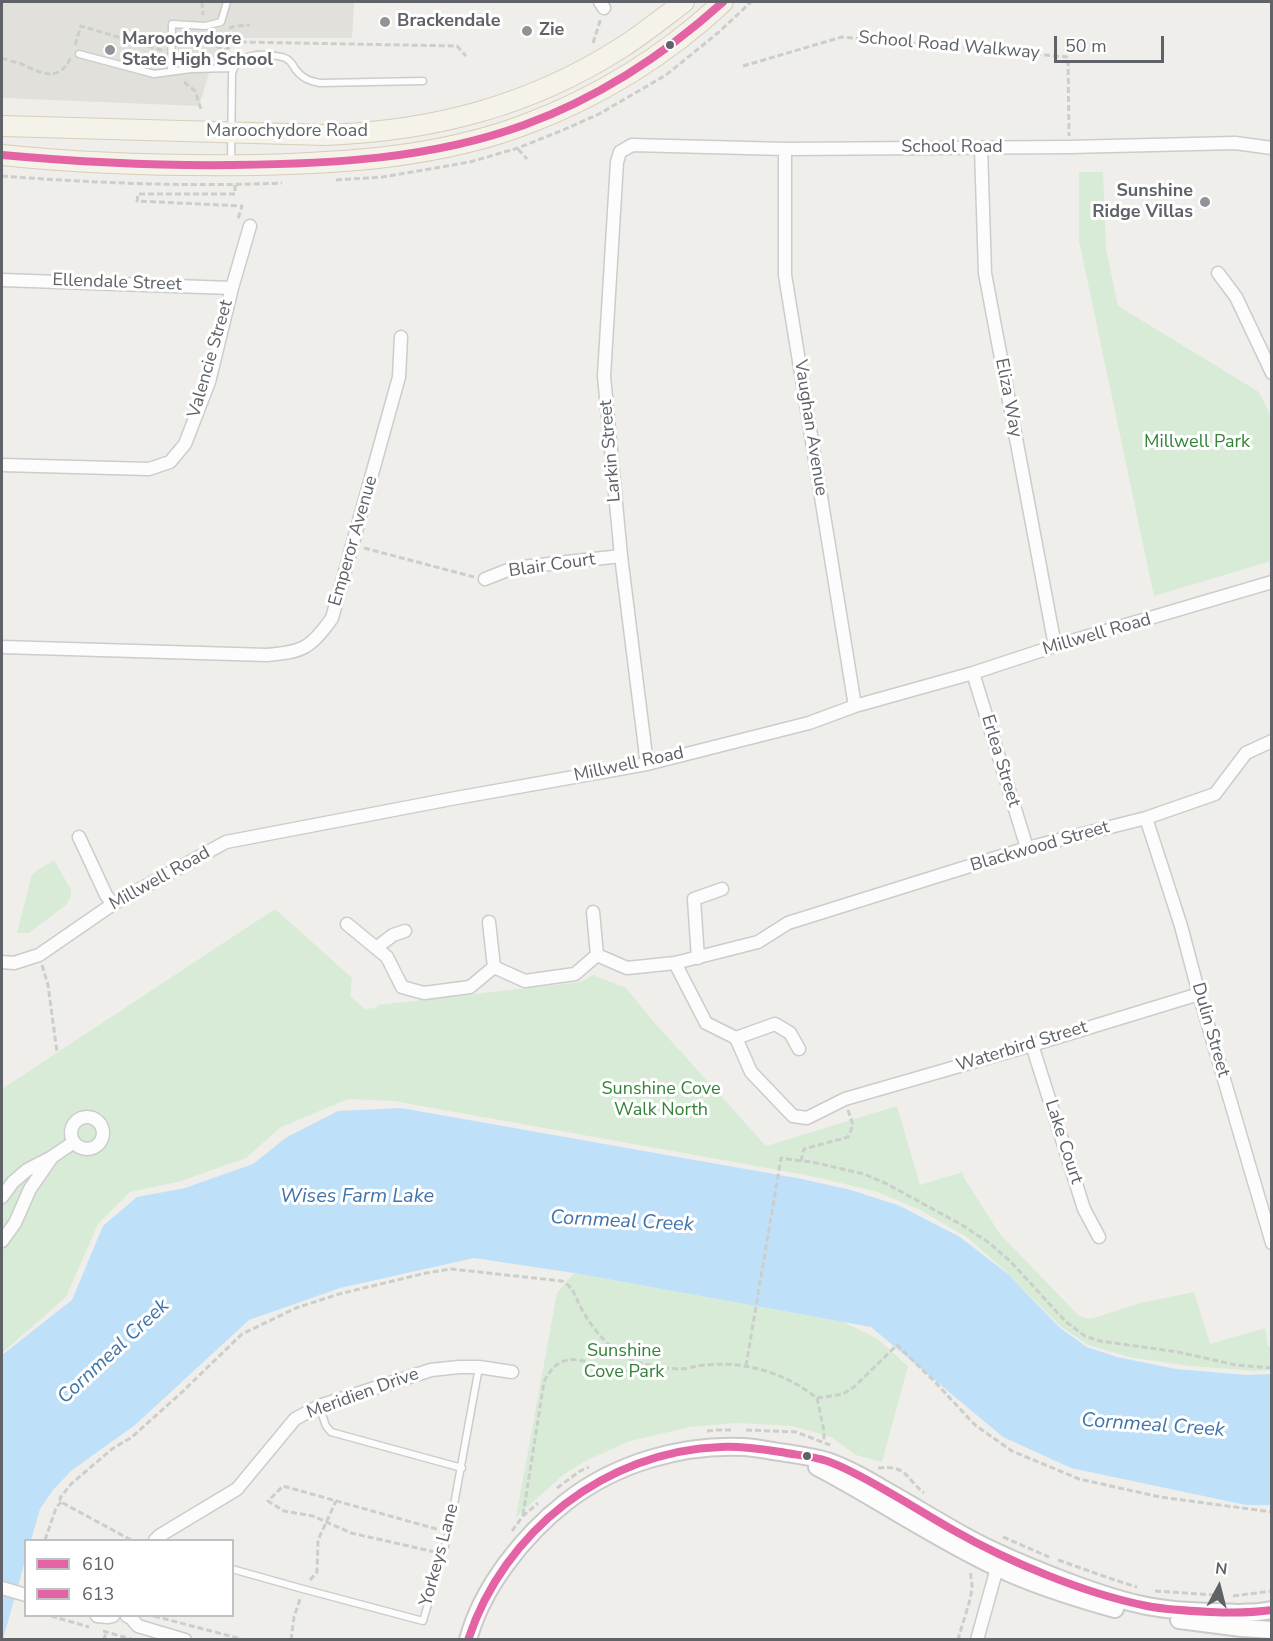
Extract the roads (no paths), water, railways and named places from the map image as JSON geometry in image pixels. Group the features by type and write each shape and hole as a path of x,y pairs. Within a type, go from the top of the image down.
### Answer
{"main road":[{"name":"Maroochydore Road","path":"2,126 326,135 358,134 428,125 471,115 511,102 583,70 622,47 684,2"},
{"name":"Maroochydore Road","path":"2,155 233,175 411,153 484,138 524,125 601,90 674,43 723,2"}],"street":[{"name":"School Road","path":"632,145 785,149 1235,143 1272,148"},
{"name":"Larkin Street","path":"632,145 620,152 617,162 604,376 621,556 647,764"},
{"name":"Eliza Way","path":"981,148 985,273 1055,646"},
{"name":"Vaughan Avenue","path":"785,149 785,275 855,706"},
{"name":"Valencie Street","path":"2,465 149,469 170,462 185,444 209,382 250,226"},
{"path":"1218,273 1236,297 1272,373"},
{"name":"Ellendale Street","path":"2,280 232,288"},
{"name":"Emperor Avenue","path":"2,647 267,655 290,653 306,647 318,637 332,618 399,377 401,338"},
{"name":"Blair Court","path":"484,579 513,568 621,556"},
{"name":"Millwell Road","path":"2,962 14,963 39,955 113,904 226,842 647,764 809,723 855,706 973,674 1055,646 1272,582"},
{"name":"Erlea Street","path":"973,674 1027,848"},
{"name":"Blackwood Street","path":"597,956 627,968 675,963 758,942 788,923 1027,848 1146,818 1215,795 1246,753 1272,741"},
{"name":"Dulin Street","path":"1146,818 1181,926 1272,1244"},
{"path":"79,837 106,895 113,904"},
{"path":"698,958 694,899 722,889"},
{"path":"494,967 525,981 575,974 597,956 592,912"},
{"path":"489,922 494,967"},
{"path":"347,924 387,957 402,987 424,993 470,987 494,967"},
{"path":"376,948 393,935 405,931"},
{"path":"675,963 706,1023 736,1038 775,1024 790,1033 799,1049"},
{"name":"Waterbird Street","path":"736,1038 751,1072 792,1116 807,1118 845,1099 1199,994"},
{"name":"Lake Court","path":"1032,1045 1084,1209 1099,1237"},
{"path":"2,1197 13,1182 27,1170 74,1142"},
{"path":"2,1241 15,1223 30,1189 52,1157"},
{"name":"Meridien Drive","path":"160,1539 237,1489 295,1419 319,1406 430,1370 479,1366 512,1372"},
{"path":"468,1640 484,1599 517,1548 553,1512 588,1487 624,1468 657,1457 691,1450 745,1447 827,1461 878,1486 962,1534 1026,1581 1117,1609 1184,1621 1272,1630"},
{"path":"781,1452 819,1468 922,1526 999,1561 1043,1572 1138,1604 1169,1609 1224,1612 1256,1613 1272,1610"},
{"path":"878,1486 881,1495 922,1526"},
{"path":"977,1640 999,1561"},
{"path":"2,1588 24,1594"},
{"path":"129,1617 138,1626 185,1640"}],"lane":[{"path":"171,71 172,24 205,26 221,22 227,2"},
{"path":"79,54 154,74 233,68"},
{"path":"233,175 231,133 233,68 241,59 261,54 285,57 302,77 308,81 320,83 423,81"},
{"name":"Yorkeys Lane","path":"234,1570 423,1621 449,1532 479,1366"},
{"path":"319,1406 326,1426 331,1432 462,1468"}],"water":[{"name":"Wises Farm Lake","path":"401,1108 802,1179 851,1190 900,1206 960,1237 1008,1274 1060,1328 1087,1347 1117,1357 1176,1369 1247,1375 1271,1374 1271,1505 1246,1505 1071,1468 1003,1437 871,1327 574,1273 474,1258 340,1288 249,1320 135,1425 71,1471 53,1490 40,1509 31,1539 24,1539 24,1565 2,1640 2,1355 72,1300 103,1226 137,1197 185,1188 253,1164 287,1137 338,1111"}],"place":[{"name":"Brackendale","path":"385,22"},
{"name":"Zie","path":"527,31"},
{"name":"Maroochydore State High School","path":"110,50"},
{"name":"Sunshine Ridge Villas","path":"1205,202"}],"park label":[{"name":"Millwell Park","path":"1197,443"},
{"name":"Sunshine Cove Walk North","path":"661,1100"},
{"name":"Sunshine Cove Park","path":"624,1362"}],"water label":[{"name":"Cornmeal Creek","path":"622,1222"},
{"name":"Cornmeal Creek","path":"114,1352"},
{"name":"Cornmeal Creek","path":"1153,1426"}]}
